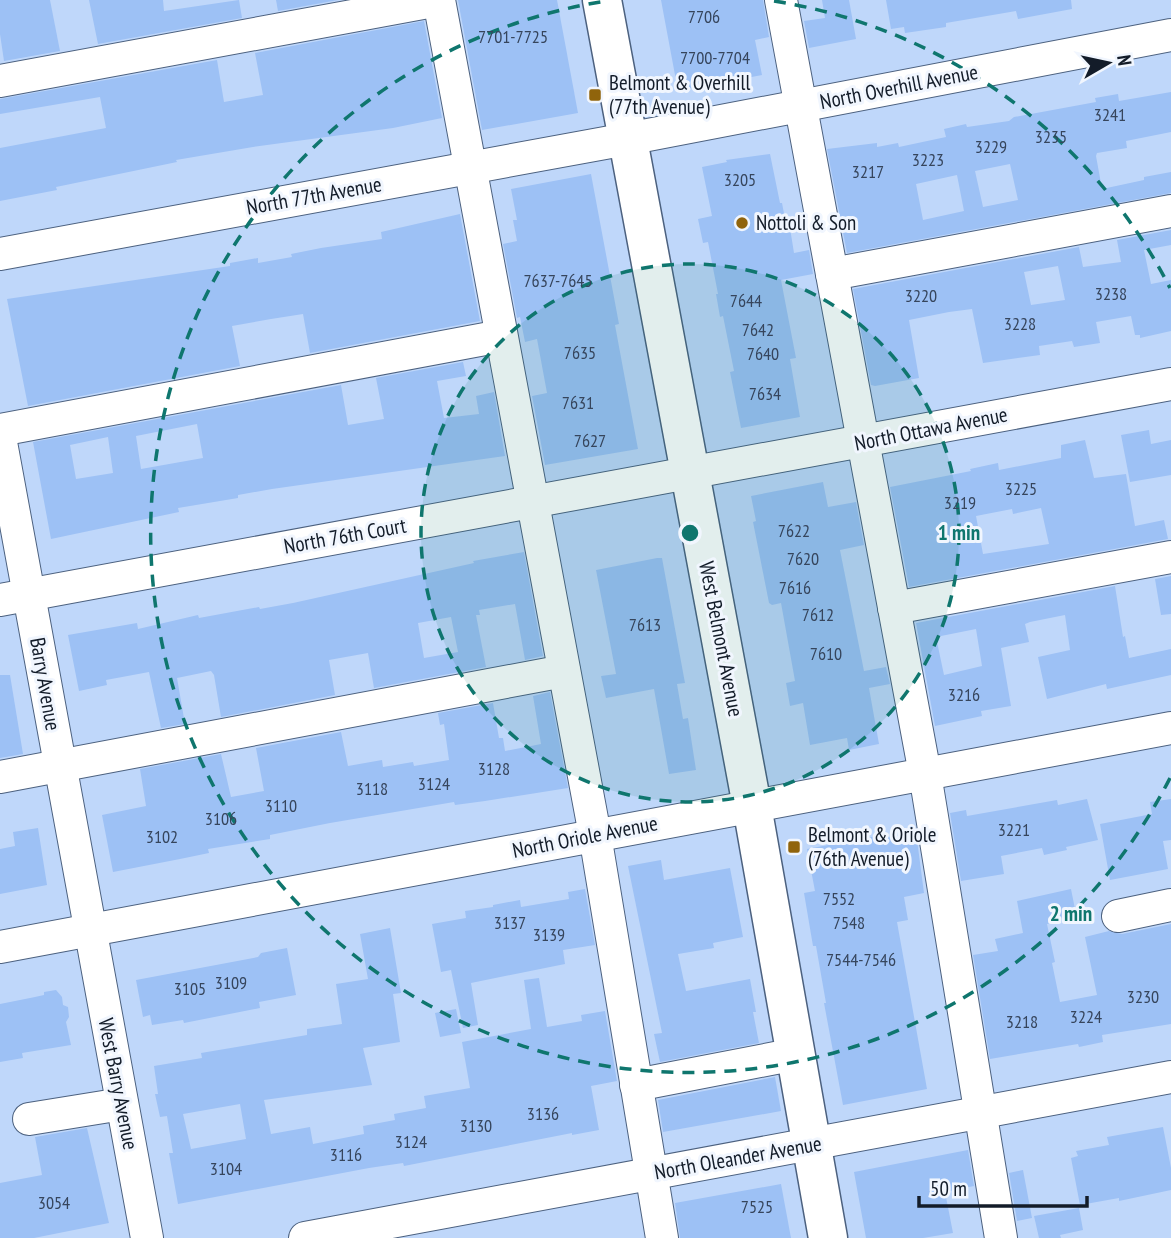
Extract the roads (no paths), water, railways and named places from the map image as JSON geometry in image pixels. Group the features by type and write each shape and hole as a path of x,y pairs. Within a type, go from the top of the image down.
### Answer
{"main road":[{"name":"West Belmont Avenue","path":"602,0 752,806 828,1238"}],"street":[{"path":"0,82 439,0 595,835 662,1238"},
{"path":"781,0 925,774 1001,1238"},
{"name":"North Overhill Avenue","path":"627,139 1171,35"},
{"name":"North 77th Avenue","path":"0,254 627,139"},
{"path":"832,274 1171,211"},
{"path":"0,430 501,335"},
{"name":"North Ottawa Avenue","path":"690,473 1171,384"},
{"name":"Barry Avenue","path":"0,437 14,597 60,766 90,930"},
{"name":"North 76th Court","path":"14,597 690,473"},
{"path":"894,608 1171,557"},
{"path":"0,777 564,671"},
{"name":"North Oriole Avenue","path":"0,947 1171,728"},
{"path":"1118,916 1171,905"},
{"name":"West Barry Avenue","path":"90,930 147,1238"},
{"path":"636,1086 796,1054"},
{"name":"North Oleander Avenue","path":"305,1238 1171,1077"},
{"path":"29,1119 122,1104"}],"place":[{"name":"Belmont & Overhill (77th Avenue)","path":"595,95"},
{"name":"Nottoli & Son","path":"742,223"},
{"name":"Belmont & Oriole (76th Avenue)","path":"794,847"}]}
